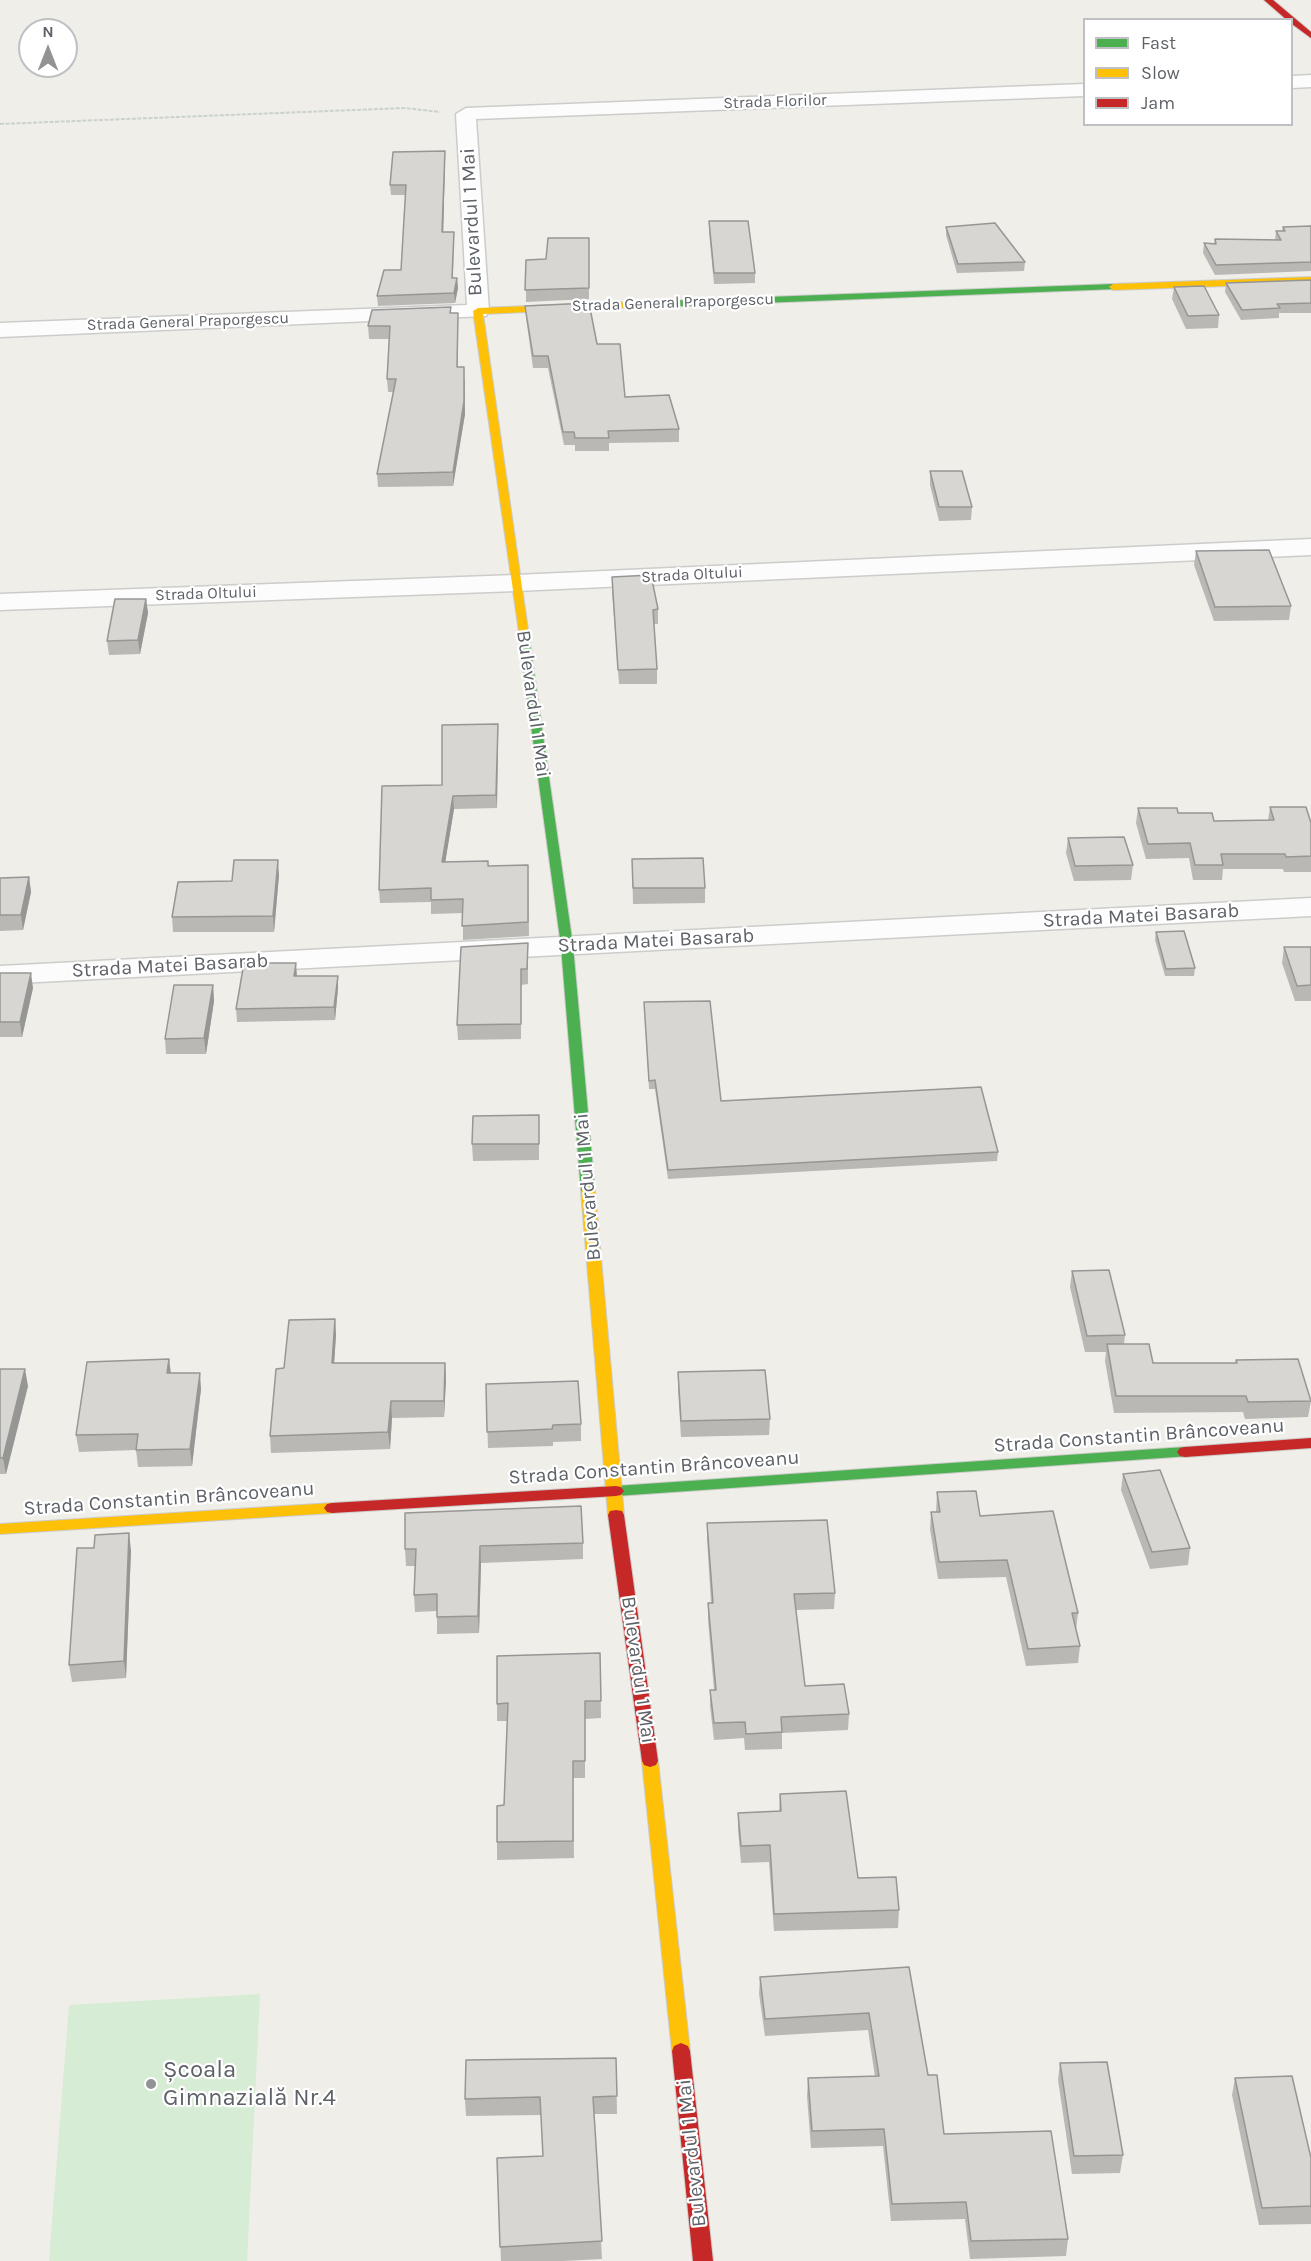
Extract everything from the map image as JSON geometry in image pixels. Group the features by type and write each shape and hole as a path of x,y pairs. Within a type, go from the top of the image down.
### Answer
{"street":[{"path":"1268,0 1290,18"},
{"path":"1293,21 1311,36"},
{"path":"1293,82 1311,81"},
{"name":"Strada Florilor","path":"466,114 1083,90"},
{"name":"Bulevardul 1 Mai","path":"466,114 478,311 567,946 613,1491 655,1797 703,2261"},
{"name":"Strada General Praporgescu","path":"0,330 1311,280"},
{"name":"Strada Oltului","path":"0,602 516,584 1311,547"},
{"name":"Strada Matei Basarab","path":"0,975 1311,907"},
{"name":"Strada Constantin Brâncoveanu","path":"0,1529 613,1491 1311,1443"}],"path":[{"path":"0,124 405,108 466,114"}],"green space":[{"path":"260,1994 247,2261 49,2261 69,2005"}],"building":[{"path":"445,151 442,232 454,232 452,278 457,278 454,293 377,296 384,270 401,270 406,185 390,185 393,152"},
{"path":"709,221 748,221 755,273 714,273"},
{"path":"995,223 1025,262 958,264 946,227"},
{"path":"1311,226 1311,262 1216,265 1204,243 1216,244 1215,239 1281,240 1276,231 1285,231 1283,227"},
{"path":"548,238 589,238 589,288 525,290 526,260 546,259"},
{"path":"1311,280 1311,303 1277,304 1280,308 1242,310 1226,283"},
{"path":"1204,286 1219,315 1188,316 1174,287"},
{"path":"589,303 597,344 620,344 625,397 669,395 679,429 608,431 609,438 575,438 574,432 563,432 548,356 533,356 525,306"},
{"path":"451,307 450,313 458,313 457,367 464,367 464,401 453,472 377,474 396,379 387,379 390,326 368,326 372,310"},
{"path":"930,471 962,471 972,507 939,507"},
{"path":"1269,550 1291,606 1215,607 1196,551"},
{"path":"651,575 658,609 653,610 657,669 618,670 612,577"},
{"path":"115,599 146,599 138,640 107,641"},
{"path":"498,724 496,795 453,796 442,862 488,861 488,866 528,865 528,922 462,926 463,899 431,900 431,888 379,890 382,786 442,785 442,725"},
{"path":"1270,807 1306,807 1311,823 1311,856 1221,854 1223,865 1195,865 1190,843 1148,844 1138,808 1177,808 1178,813 1212,813 1214,821 1274,820"},
{"path":"1124,837 1133,865 1075,866 1068,838"},
{"path":"703,858 705,888 633,888 632,859"},
{"path":"234,860 278,860 273,916 172,917 178,882 232,881"},
{"path":"29,877 21,915 0,915 0,878"},
{"path":"1184,931 1195,968 1166,969 1156,932"},
{"path":"528,943 527,969 521,969 521,1024 457,1025 461,947"},
{"path":"1284,947 1311,947 1311,985 1297,986"},
{"path":"244,963 296,963 294,976 338,976 334,1007 236,1009"},
{"path":"0,973 31,973 20,1022 0,1022"},
{"path":"174,985 213,985 204,1038 165,1039"},
{"path":"710,1001 721,1101 981,1087 998,1152 668,1170 655,1080 649,1081 644,1002"},
{"path":"539,1115 539,1144 472,1144 473,1116"},
{"path":"1109,1270 1125,1335 1087,1336 1072,1271"},
{"path":"335,1319 332,1363 445,1363 444,1401 391,1401 388,1432 270,1436 276,1369 284,1368 289,1320"},
{"path":"1107,1344 1149,1344 1153,1363 1237,1363 1236,1360 1298,1359 1311,1401 1248,1402 1246,1396 1116,1396"},
{"path":"169,1359 167,1373 200,1373 190,1449 136,1450 138,1434 76,1435 87,1362"},
{"path":"0,1369 25,1369 3,1458 0,1458"},
{"path":"765,1370 770,1419 681,1421 678,1372"},
{"path":"578,1381 581,1424 553,1425 552,1429 487,1432 486,1384"},
{"path":"1160,1470 1190,1548 1152,1552 1123,1474"},
{"path":"976,1491 980,1516 1053,1511 1078,1613 1072,1613 1080,1646 1028,1649 1007,1560 939,1562 931,1512 940,1512 937,1492"},
{"path":"581,1506 583,1543 480,1546 478,1616 437,1617 437,1594 414,1595 416,1549 405,1549 405,1513"},
{"path":"827,1520 835,1593 794,1594 805,1686 844,1684 849,1714 781,1717 782,1732 746,1734 745,1722 714,1723 710,1690 716,1690 708,1603 713,1603 707,1523"},
{"path":"129,1533 124,1661 69,1665 77,1548 94,1548 95,1535"},
{"path":"600,1653 601,1701 585,1701 585,1761 573,1761 573,1841 497,1842 497,1806 504,1805 508,1703 497,1704 497,1656"},
{"path":"846,1791 858,1878 896,1877 899,1910 774,1914 770,1845 741,1846 738,1813 781,1811 780,1794"},
{"path":"909,1967 928,2075 937,2075 944,2134 1051,2131 1068,2239 971,2241 966,2202 892,2204 884,2129 812,2131 808,2078 879,2076 869,2013 765,2019 760,1977"},
{"path":"616,2058 617,2096 593,2097 602,2241 500,2247 497,2158 543,2156 540,2097 465,2099 466,2060"},
{"path":"1107,2062 1123,2155 1074,2156 1060,2063"},
{"path":"1292,2076 1311,2158 1311,2206 1262,2208 1235,2078"}],"traffic: fast":[{"path":"634,305 1113,287"},
{"path":"524,637 567,946 588,1191"},
{"path":"616,1491 1185,1452"}],"traffic: slow":[{"path":"1113,287 1311,280"},
{"path":"524,637 478,311 634,305"},
{"path":"588,1191 616,1515"},
{"path":"0,1529 332,1508"},
{"path":"650,1761 681,2051"}],"traffic: jam":[{"path":"1268,0 1290,18"},
{"path":"1293,21 1311,36"},
{"path":"1185,1452 1311,1443"},
{"path":"332,1508 616,1491"},
{"path":"616,1515 650,1761"},
{"path":"681,2051 703,2261"}],"place":[{"name":"Școala Gimnazială Nr.4","path":"151,2084"}]}
